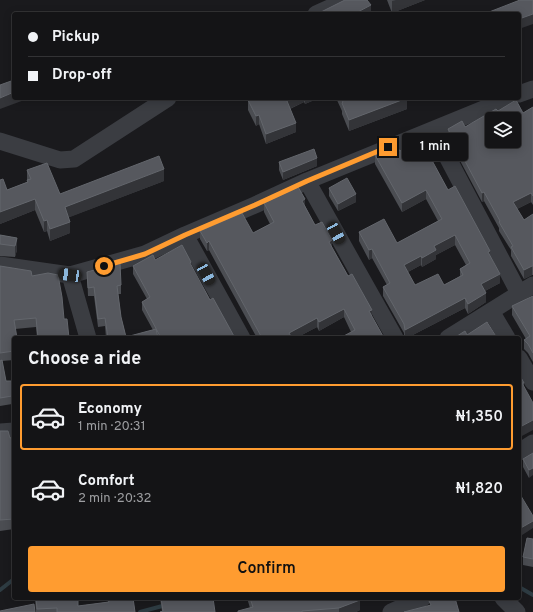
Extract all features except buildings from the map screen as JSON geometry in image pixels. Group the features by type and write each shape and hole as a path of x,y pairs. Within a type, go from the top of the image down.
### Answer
{"street":[{"path":"320,12 347,0"},
{"path":"521,93 533,88"},
{"path":"0,141 60,160 74,159 165,100"},
{"path":"0,265 70,275 145,254 307,181 505,100"},
{"path":"433,130 526,289 451,336"},
{"path":"307,181 394,336"},
{"path":"185,235 241,336"},
{"path":"70,275 87,336"},
{"path":"491,311 506,336"},
{"path":"521,361 533,382"},
{"path":"0,432 12,431"},
{"path":"521,451 533,443"},
{"path":"391,612 394,600"},
{"path":"391,612 419,600"},
{"path":"505,600 517,612"}],"waterway":[{"path":"0,590 12,581"},
{"path":"521,588 533,595"},
{"path":"140,612 166,605"}],"route":[{"path":"104,266 145,254 307,181 388,147"}]}
